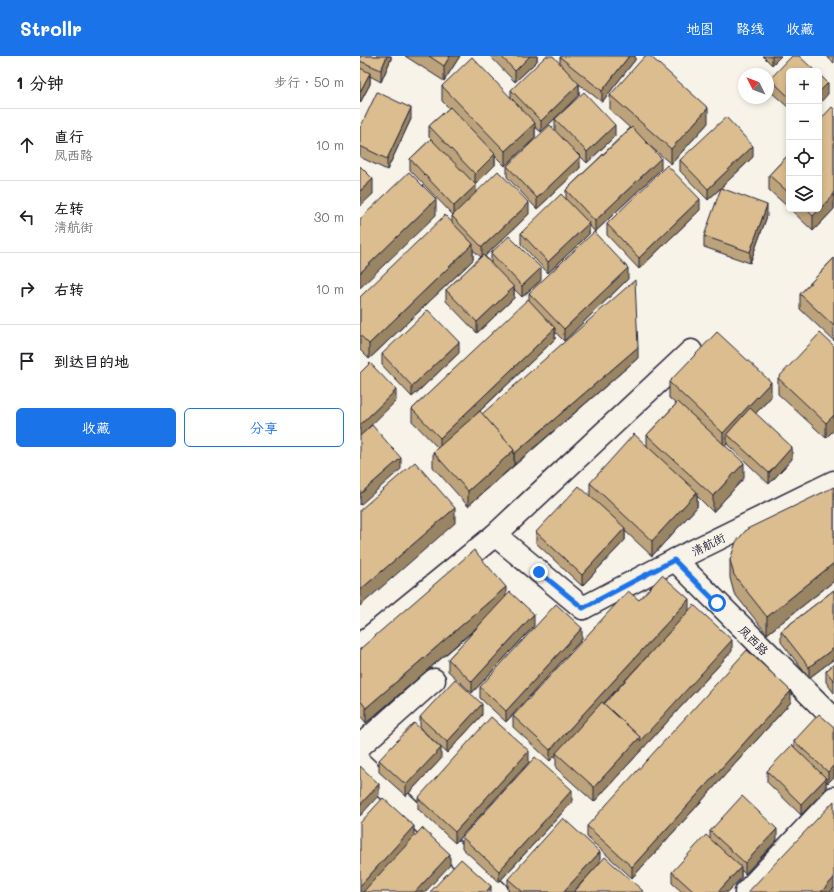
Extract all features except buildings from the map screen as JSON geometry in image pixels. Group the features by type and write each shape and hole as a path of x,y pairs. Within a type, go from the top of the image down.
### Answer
{"street":[{"path":"360,646 496,535 691,351"},
{"name":"清航街","path":"496,535 583,608 674,560 834,482"},
{"name":"凤西路","path":"674,560 834,719"},
{"path":"363,738 434,680"},
{"path":"360,763 497,892"},
{"path":"746,892 834,798"}],"route":[{"path":"539,572 583,608 674,560 717,603"}]}
